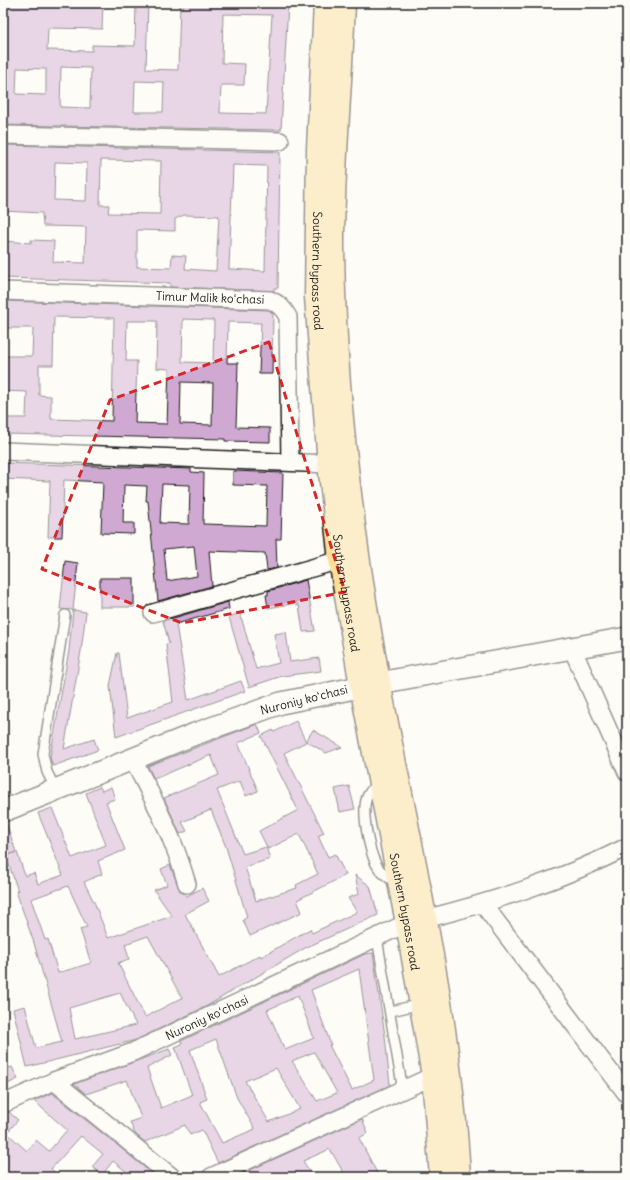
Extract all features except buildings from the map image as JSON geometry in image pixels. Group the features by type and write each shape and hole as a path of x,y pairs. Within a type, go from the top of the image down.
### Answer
{"highway":[{"name":"Southern bypass road","path":"324,3 318,149 316,297 329,464 340,560 370,684 416,921 451,1078 459,1177"},
{"name":"Southern bypass road","path":"344,3 333,235 337,344 346,462 358,558 379,782 400,884 416,921 421,1004 433,1076 441,1177"}],"street":[{"path":"3,135 280,141"},
{"name":"Timur Malik koʻchasi","path":"3,291 270,300 277,303 283,308 288,317 290,462"},
{"path":"3,451 329,464"},
{"path":"153,613 340,560"},
{"name":"Nuroniy koʻchasi","path":"3,811 195,734 281,703 370,684 627,638"},
{"path":"572,648 627,772"},
{"path":"133,760 164,819 178,850 187,884"},
{"name":"Nuroniy koʻchasi","path":"3,1104 54,1081 133,1052 416,921 483,904 542,885 591,865 627,847"},
{"path":"483,904 627,1094"},
{"path":"211,1177 403,1091 433,1076"},
{"path":"54,1081 172,1177"}],"lane":[{"path":"56,790 44,762 43,754 65,615"},
{"path":"377,938 391,1011 403,1091"},
{"path":"391,1011 421,1004"}],"highlighted area":[{"path":"269,342 345,592 182,623 42,569 110,400"}]}
